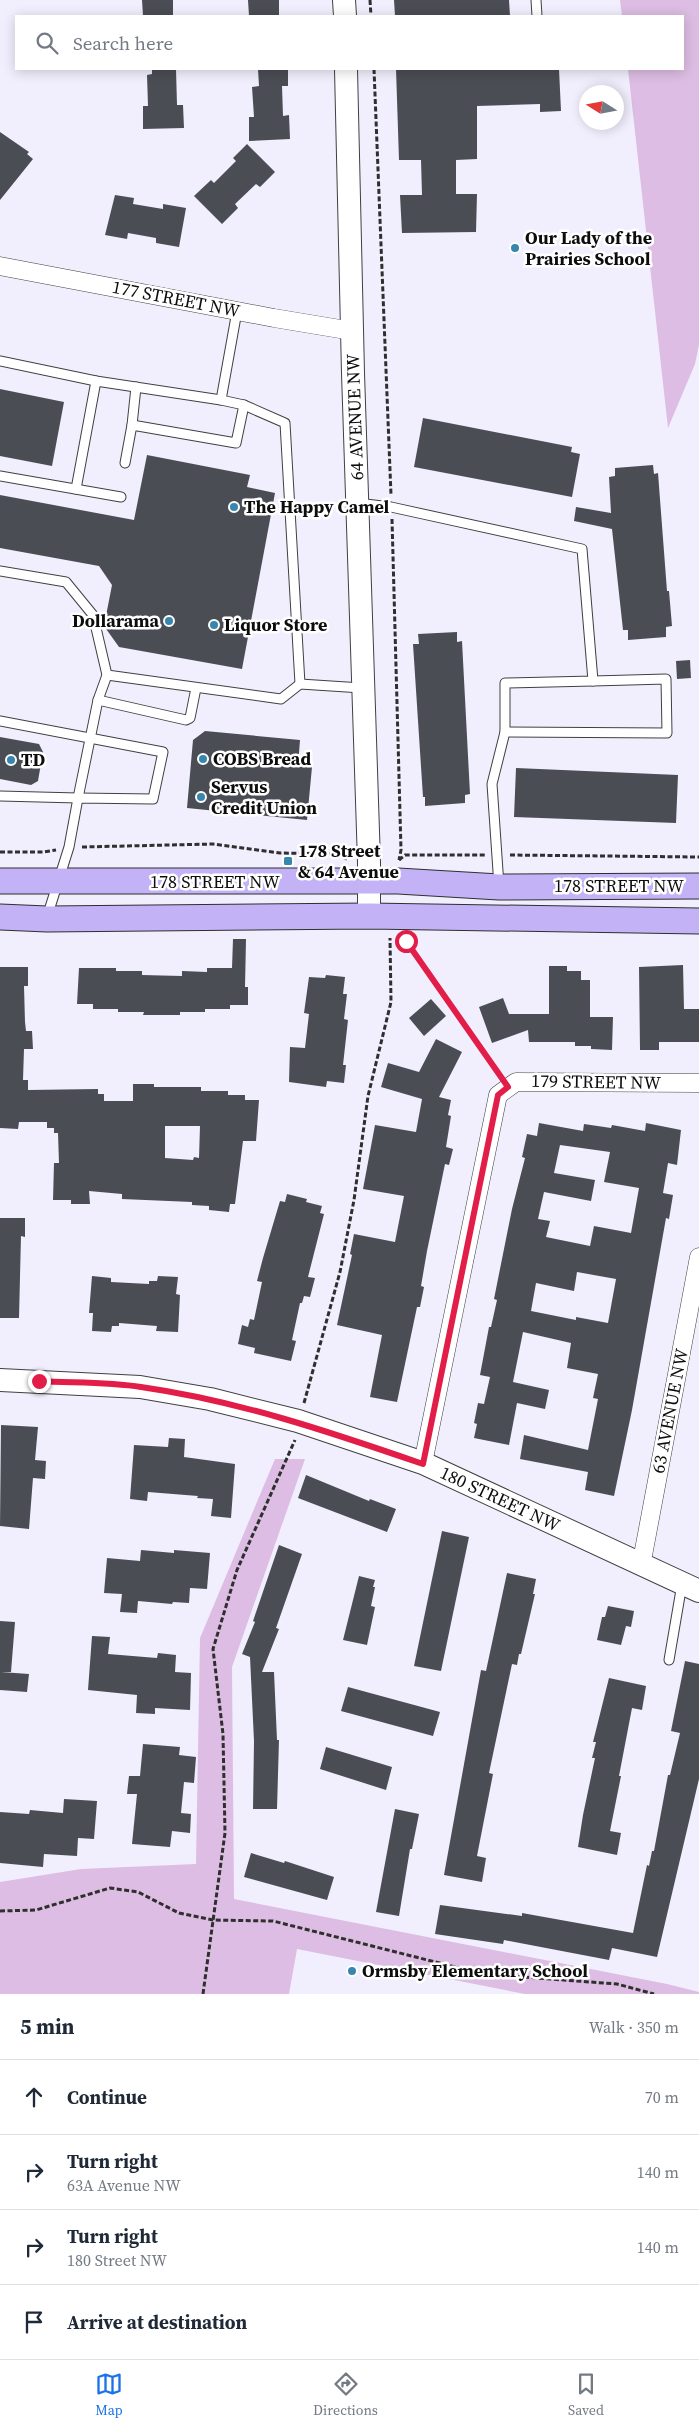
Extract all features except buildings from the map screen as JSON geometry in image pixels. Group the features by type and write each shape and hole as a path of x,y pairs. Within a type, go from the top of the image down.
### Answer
{"main road":[{"name":"178 STREET NW","path":"0,881 57,882 369,872 398,880 499,887 699,886"},
{"name":"178 STREET NW","path":"0,917 47,919 369,916 699,921"}],"street":[{"path":"344,0 345,15"},
{"name":"64 AVENUE NW","path":"346,70 369,916"},
{"name":"177 STREET NW","path":"0,266 352,331"},
{"name":"179 STREET NW","path":"503,1091 516,1082 699,1083"},
{"path":"423,1464 503,1091"},
{"name":"63 AVENUE NW","path":"641,1566 699,1257"},
{"name":"180 STREET NW","path":"0,1380 140,1387 210,1399 298,1421 423,1464 641,1566 691,1587"}],"lane":[{"path":"536,0 537,15"},
{"path":"221,400 237,311"},
{"path":"0,361 96,381 244,405 285,423 300,684"},
{"path":"76,489 96,381"},
{"path":"125,463 136,388"},
{"path":"132,425 236,443 244,405"},
{"path":"0,476 121,497"},
{"path":"357,503 391,507 582,549 592,681"},
{"path":"0,571 66,582 92,615 107,674 98,700 69,847 47,919"},
{"path":"107,674 281,699 300,684 363,689"},
{"path":"499,887 492,784 505,732 505,683 666,679 667,734 505,732"},
{"path":"98,700 186,720 190,718 196,688"},
{"path":"0,721 163,752 153,799 0,796"},
{"path":"669,1660 691,1587"}],"path":[{"path":"370,0 371,15"},
{"path":"374,70 402,850 398,862 405,855 699,858"},
{"path":"0,852 43,852 69,847 213,844 280,853 335,854 355,862 369,872"},
{"path":"399,917 400,937 406,941 503,1091"},
{"path":"0,1911 36,1910 110,1888 138,1892 179,1913 213,1920 273,1921 483,1974 617,1984 654,1994"},
{"path":"203,1994 213,1920"}],"shaded area":[{"path":"620,0 699,0 699,345 695,364 668,428 628,70 684,70 684,15 622,15"},
{"path":"275,1459 305,1459 232,1667 234,1899 667,1984 699,1992 699,1994 525,1994 297,1949 289,1994 0,1994 0,1882 81,1869 196,1864 200,1638"}],"place":[{"name":"Our Lady of the Prairies School","path":"515,248"},
{"name":"The Happy Camel","path":"234,507"},
{"name":"Dollarama","path":"169,621"},
{"name":"Liquor Store","path":"214,625"},
{"name":"COBS Bread","path":"203,759"},
{"name":"TD","path":"11,760"},
{"name":"Servus Credit Union","path":"201,797"},
{"name":"178 Street & 64 Avenue","path":"288,861"},
{"name":"Ormsby Elementary School","path":"352,1971"}],"route":[{"path":"39,1381 140,1387 210,1399 298,1421 423,1464 498,1095 508,1087 406,941"}]}
